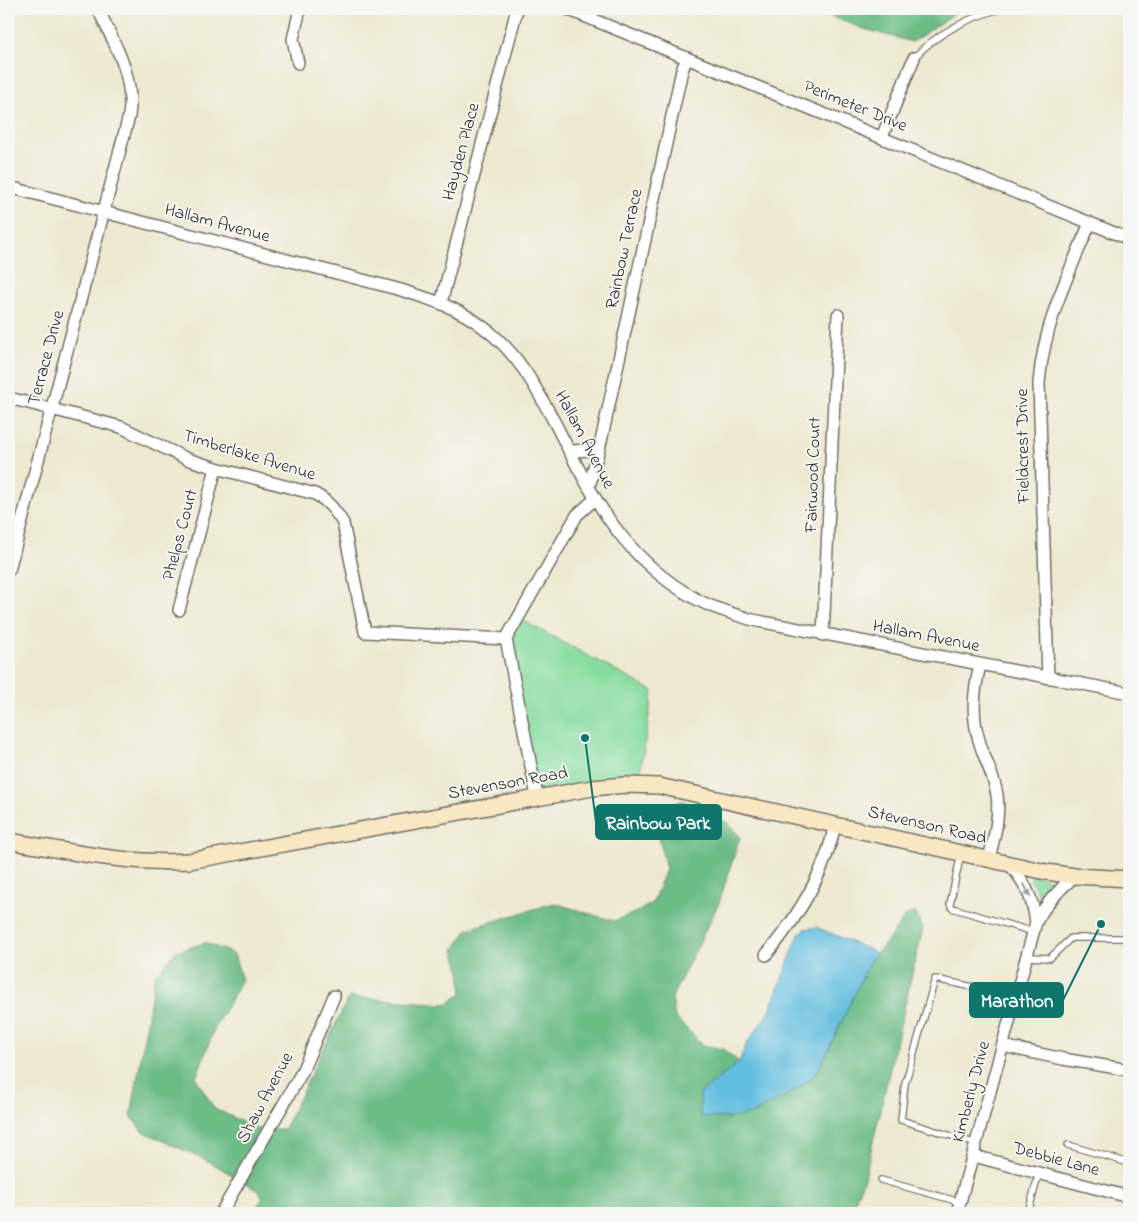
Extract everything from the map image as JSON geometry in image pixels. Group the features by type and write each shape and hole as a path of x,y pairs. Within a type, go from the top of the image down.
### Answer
{"main road":[{"name":"Stevenson Road","path":"9,841 112,859 189,861 537,797 617,786 660,786 1008,863 1075,876 1129,879"}],"street":[{"name":"Terrace Drive","path":"9,570 131,104 130,86 125,66 98,9"},
{"path":"298,63 293,39 300,9"},
{"name":"Hayden Place","path":"441,303 517,9"},
{"name":"Perimeter Drive","path":"567,9 1129,239"},
{"name":"Rainbow Terrace","path":"589,487 613,389 682,70 687,58"},
{"path":"882,137 914,58"},
{"name":"Hallam Avenue","path":"9,187 401,290 441,303 484,327 511,352 540,393 595,499 617,532 636,553 665,579 697,599 753,620 1129,693"},
{"name":"Fieldcrest Drive","path":"1048,678 1039,384 1041,356 1049,324 1090,223"},
{"name":"Fairwood Court","path":"823,635 838,316"},
{"name":"Timberlake Avenue","path":"9,398 121,427 187,459 314,494 335,509 343,523 365,632 506,639"},
{"path":"569,451 598,448"},
{"name":"Phelps Court","path":"179,610 216,468"},
{"path":"537,797 506,639 577,515 595,499"},
{"path":"980,665 975,688 974,713 979,740 992,774 998,806 989,859"},
{"path":"766,955 803,905 819,876 835,825"},
{"name":"Kimberly Drive","path":"1008,863 1030,895 1035,927"},
{"name":"Kimberly Drive","path":"959,1208 1035,927 1046,904 1058,890 1075,876"},
{"name":"Shaw Avenue","path":"221,1213 302,1072 334,996"},
{"path":"1003,1046 1062,1059 1129,1070"},
{"name":"Debbie Lane","path":"975,1150 1038,1173 1129,1197"}],"lane":[{"path":"914,58 922,49 944,34 988,12 1000,9"},
{"path":"961,853 950,904 952,908 1035,927"},
{"path":"1028,956 1050,958 1071,938 1129,938"},
{"path":"975,1150 901,1120 905,1084 935,979 1016,996"},
{"path":"1068,1145 1129,1163"},
{"path":"1028,1213 1038,1173"},
{"path":"881,1180 959,1208"}],"green space":[{"path":"812,9 961,9 912,42 864,29"},
{"path":"518,618 653,691 638,785 537,797 506,639"},
{"path":"683,801 728,823 740,837 719,903 672,997 675,1017 703,1045 723,1049 739,1062 700,1094 753,1113 790,1093 814,1076 871,959 887,942 905,916 915,912 923,928 865,1176 850,1213 720,1213 707,1211 679,1213 252,1213 263,1198 259,1191 210,1162 142,1131 131,1116 155,975 176,951 206,943 234,954 242,980 215,1027 196,1078 214,1108 256,1129 284,1129 349,997 446,1004 462,994 460,969 454,949 468,929 554,903 614,921 639,911 653,902 666,869 654,817 660,806"},
{"path":"1033,876 1056,882 1040,897 1030,879"}],"water":[{"path":"816,927 877,953 871,959 814,1076 790,1093 754,1113 730,1118 700,1117 700,1094 739,1062 747,1043 769,1012 799,934 805,929"}],"place":[{"name":"Rainbow Park","path":"585,738"},
{"name":"Marathon","path":"1101,924"}]}
